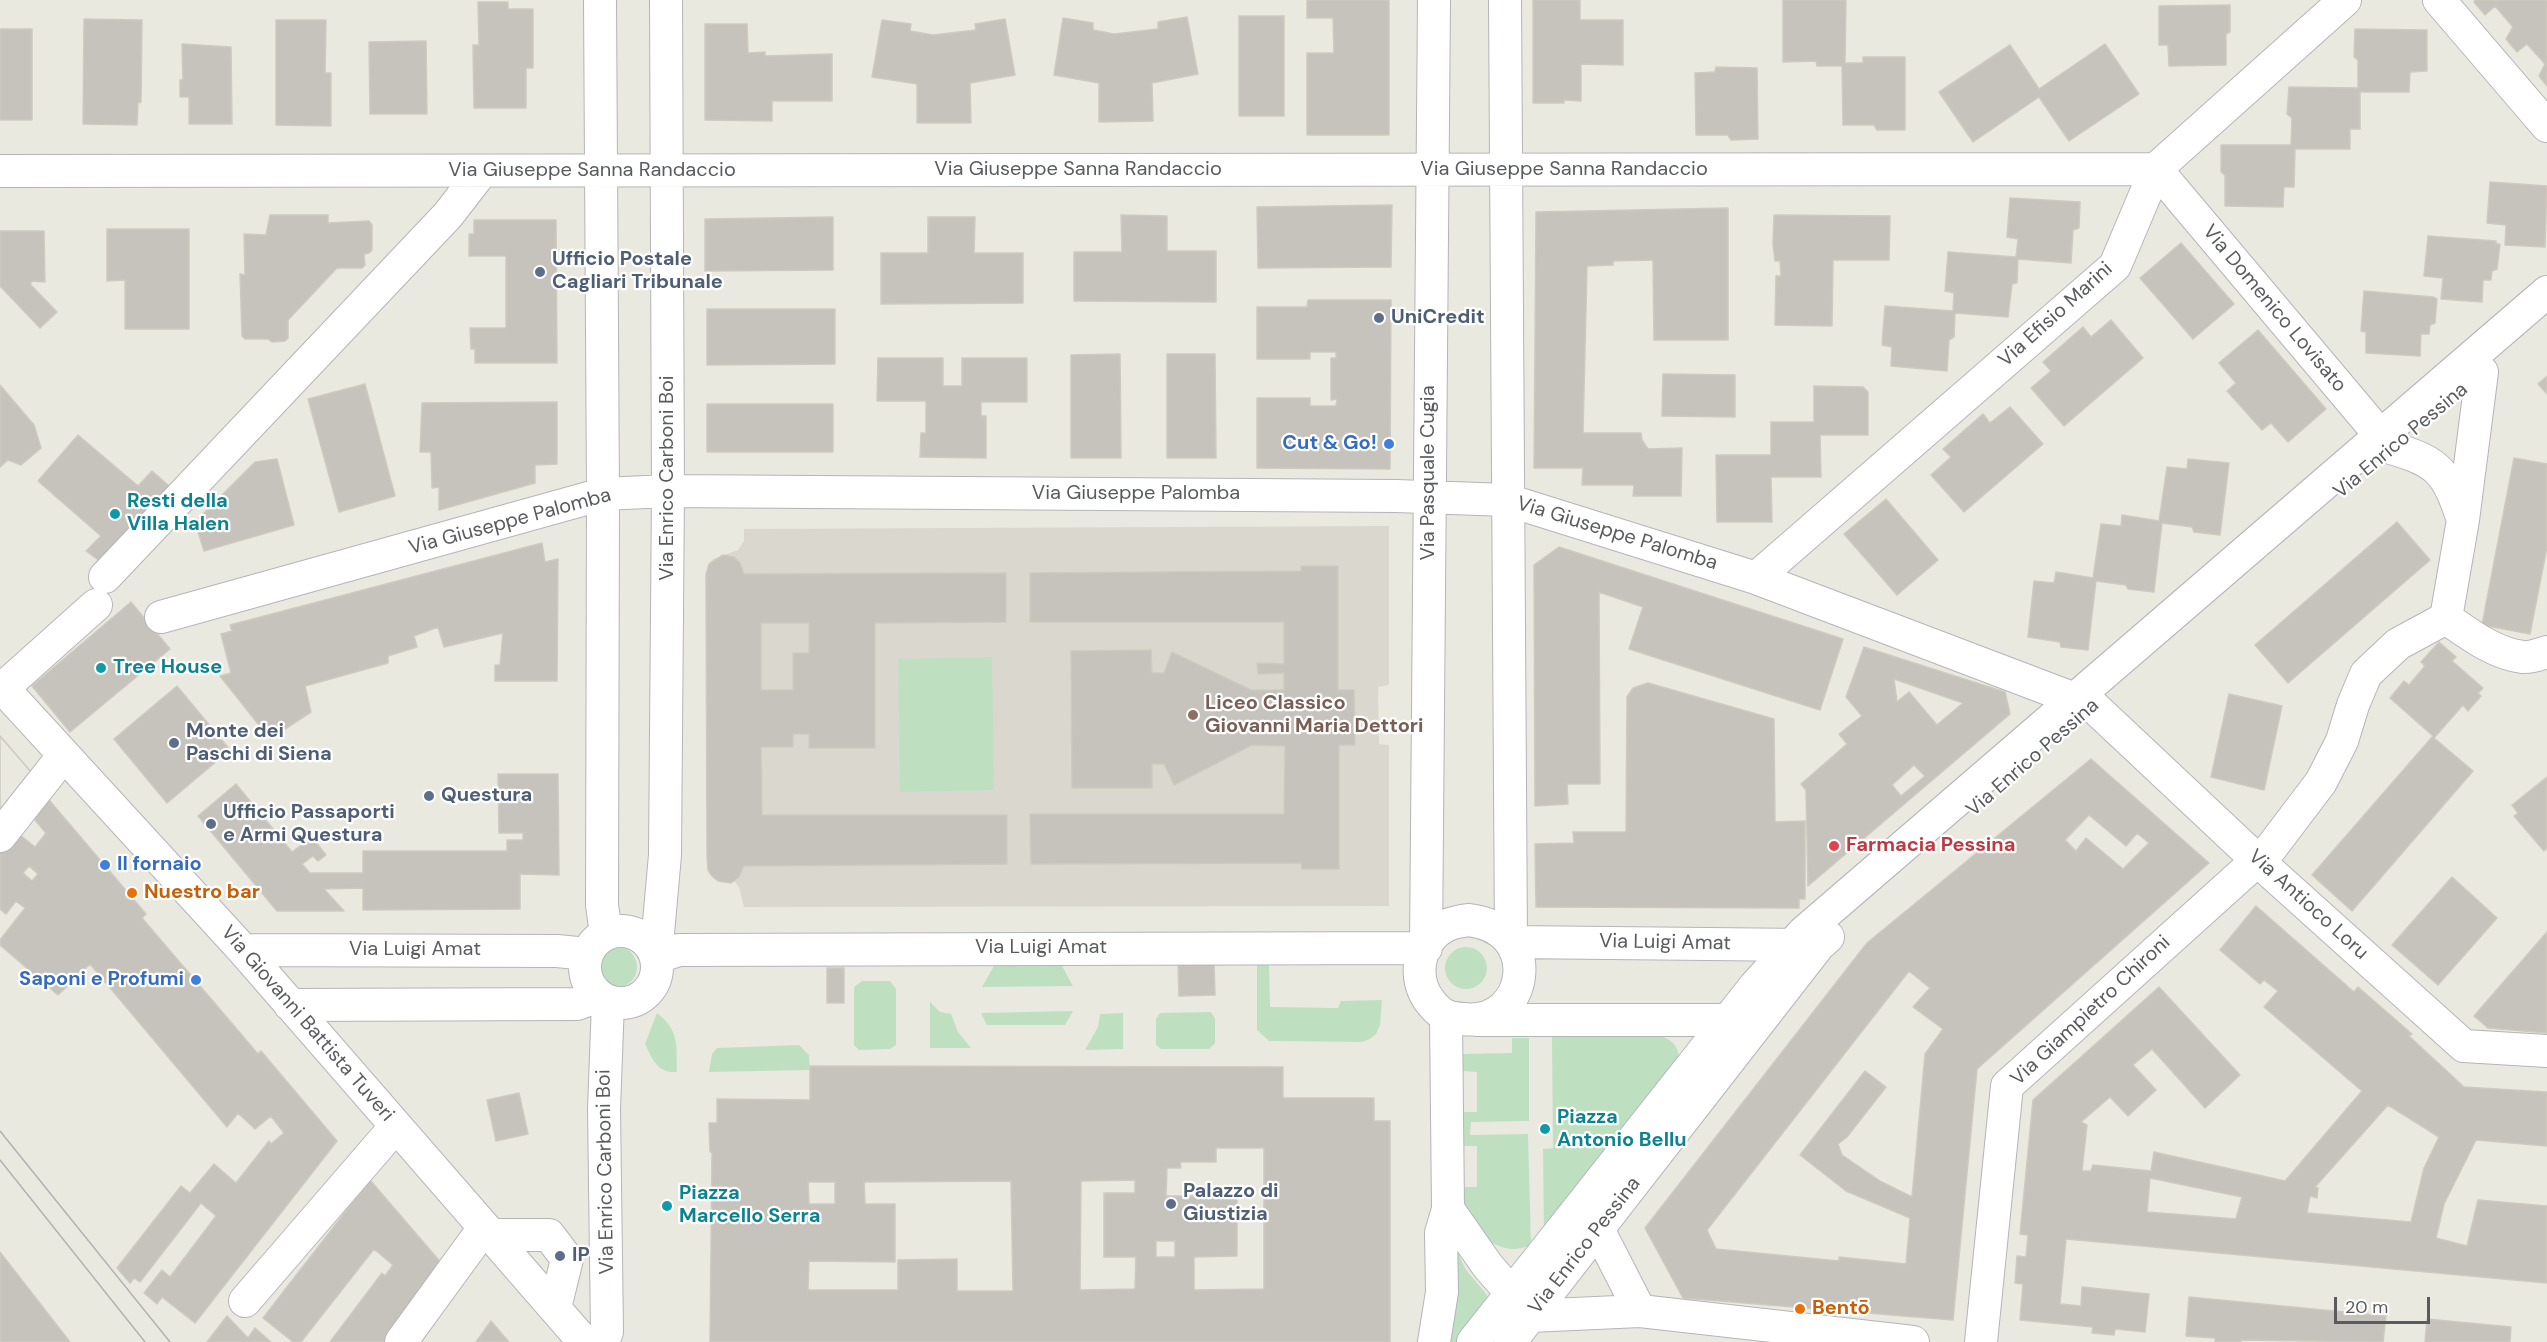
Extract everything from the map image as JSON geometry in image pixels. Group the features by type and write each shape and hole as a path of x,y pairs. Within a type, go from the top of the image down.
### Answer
{"street":[{"path":"600,0 603,494 602,885 597,944 585,965 586,977 591,988 604,999"},
{"name":"Via Enrico Carboni Boi","path":"601,1340 604,999 619,1004 630,1003 649,992 657,976 656,957 665,855 669,491 666,0"},
{"name":"Via Pasquale Cugia","path":"1426,947 1428,496 1434,0"},
{"path":"1505,0 1511,941"},
{"name":"Via Efisio Marini","path":"1756,578 2115,266 2156,169 2345,0"},
{"path":"2439,0 2547,126"},
{"name":"Via Giuseppe Sanna Randaccio","path":"0,171 2156,169"},
{"name":"Via Domenico Lovisato","path":"2156,169 2386,442"},
{"path":"1,686 101,591 448,215 482,171"},
{"path":"2463,520 2451,487 2436,466 2386,442 2547,292"},
{"name":"Via Enrico Pessina","path":"1510,1342 1761,1020 1806,945 2386,442 2482,372 2547,313"},
{"path":"2482,372 2463,520 2446,618 2478,641 2504,651 2525,658 2547,652"},
{"name":"Via Giuseppe Palomba","path":"162,617 603,494 669,491 1428,496 1507,500 1756,578 2084,702"},
{"name":"Via Giampietro Chironi","path":"1981,1342 2007,1086 2257,860 2288,828 2321,782 2342,741 2366,674 2398,644 2446,618"},
{"name":"Via Giovanni Battista Tuveri","path":"1,686 243,950 555,1308 601,1340"},
{"name":"Via Antioco Loru","path":"2084,702 2464,1046 2547,1051"},
{"path":"0,836 64,755"},
{"path":"1458,1019 1494,1014 1510,1001 1519,981 1519,958 1511,941 1494,925 1468,920 1450,924 1437,933 1420,957 1420,985 1427,999 1458,1019 1761,1020"},
{"path":"597,944 618,931 630,932 642,936 656,957"},
{"name":"Via Luigi Amat","path":"1511,941 1806,945"},
{"name":"Via Luigi Amat","path":"243,950 557,951 597,944"},
{"path":"1473,1342 1755,986 1806,945"},
{"name":"Via Luigi Amat","path":"656,957 679,950 1426,947"},
{"path":"290,1005 577,1004 604,999"},
{"path":"1434,1342 1442,1292 1441,1233 1448,1209 1458,1019"},
{"path":"245,1301 396,1126"},
{"path":"1448,1209 1487,1265 1530,1316 1640,1311 1912,1342"},
{"path":"1598,1228 1640,1311"},
{"path":"400,1342 487,1231 549,1235 567,1259 555,1308"}],"shaded area":[{"path":"1389,526 1389,685 1378,687 1379,744 1389,745 1389,906 744,907 739,887 734,881 718,881 708,870 706,575 713,559 738,550 744,541 744,529"}],"green space":[{"path":"992,657 994,790 900,792 898,659"},
{"path":"616,946 624,947 631,952 636,959 636,975 631,982 624,987 616,988 608,987 601,982 596,975 595,967 596,959 601,952 608,947"},
{"path":"1466,947 1474,948 1481,953 1486,960 1486,976 1481,983 1474,988 1466,989 1458,988 1451,983 1446,976 1445,968 1446,960 1451,953 1458,948"},
{"path":"1257,963 1269,963 1270,1007 1338,1008 1341,1001 1382,1000 1380,1025 1376,1034 1362,1042 1269,1041 1257,1030"},
{"path":"994,966 1062,966 1073,986 982,987"},
{"path":"862,981 890,981 896,989 896,1045 890,1049 859,1050 854,1045 854,987"},
{"path":"930,1002 940,1012 951,1014 958,1032 971,1048 930,1048"},
{"path":"1073,1011 1065,1025 987,1025 981,1013"},
{"path":"1211,1012 1215,1019 1215,1043 1209,1049 1161,1049 1156,1045 1156,1019 1160,1013"},
{"path":"657,1013 673,1032 677,1072 660,1068 645,1044"},
{"path":"1123,1013 1123,1049 1085,1050 1098,1027 1100,1014"},
{"path":"1662,1036 1675,1045 1679,1061 1544,1234 1543,1149 1553,1148 1552,1037"},
{"path":"1512,1038 1529,1038 1529,1121 1471,1122 1470,1135 1528,1134 1531,1245 1512,1249 1487,1240 1465,1222 1462,1187 1477,1187 1477,1146 1462,1146 1462,1112 1477,1112 1477,1072 1462,1071 1463,1054 1512,1053"},
{"path":"799,1045 809,1055 810,1070 709,1072 712,1054 717,1048"},
{"path":"1451,1239 1466,1270 1487,1295 1489,1305 1461,1342 1443,1342"}],"building":[{"path":"1307,0 1389,0 1389,135 1307,135 1307,53 1334,53 1333,18 1307,18"},
{"path":"1533,0 1580,0 1580,20 1623,20 1623,65 1581,64 1581,101 1533,103"},
{"path":"1783,0 1846,0 1845,63 1863,63 1863,57 1905,57 1905,130 1877,130 1874,125 1843,125 1842,66 1817,66 1816,61 1783,62"},
{"path":"2475,0 2547,0 2547,86 2539,76 2545,64 2527,44 2517,52 2506,39 2513,27 2495,6 2485,15 2474,2"},
{"path":"478,2 508,2 508,9 533,9 533,68 526,68 526,108 474,108 473,45 479,45"},
{"path":"2230,5 2230,32 2226,34 2226,65 2169,66 2168,45 2159,45 2159,6"},
{"path":"1239,16 1284,16 1284,116 1239,116"},
{"path":"1187,17 1198,74 1152,83 1153,121 1099,122 1099,83 1054,75 1063,18 1093,23 1093,30 1114,34 1158,29 1158,22"},
{"path":"84,19 142,20 141,102 138,103 137,125 83,124"},
{"path":"1005,19 1015,75 970,83 971,123 917,123 917,84 872,77 882,20 911,24 910,31 933,35 976,30 975,24"},
{"path":"276,20 326,20 325,73 331,73 331,126 276,125"},
{"path":"705,24 747,24 748,53 765,52 765,56 832,54 832,101 772,101 772,121 705,120"},
{"path":"0,29 32,29 32,120 0,120"},
{"path":"2355,29 2427,30 2427,71 2410,72 2409,92 2360,92 2360,129 2350,129 2350,149 2295,149 2294,187 2284,187 2283,207 2225,206 2225,175 2221,172 2221,145 2291,145 2292,118 2287,114 2289,87 2358,88 2358,60 2354,57"},
{"path":"426,41 427,114 370,114 369,42"},
{"path":"182,44 231,47 232,124 189,124 189,97 180,97 180,80 183,80"},
{"path":"2105,44 2139,94 2069,141 2039,97 1973,142 1939,92 2010,45 2039,89"},
{"path":"1716,67 1757,68 1758,139 1731,140 1728,135 1696,135 1695,73 1715,72"},
{"path":"2490,182 2547,186 2545,247 2505,245 2506,225 2487,223"},
{"path":"2010,198 2080,202 2079,228 2073,230 2071,263 2018,259 2017,283 2012,284 2008,317 1955,313 1954,337 1949,340 1947,371 1891,366 1892,347 1882,345 1885,306 1953,311 1954,293 1945,291 1948,252 2016,257 2018,239 2007,237"},
{"path":"1392,205 1391,267 1258,268 1257,207"},
{"path":"1728,208 1728,340 1654,340 1653,260 1613,261 1613,265 1587,266 1583,433 1641,433 1642,440 1648,449 1682,448 1681,496 1633,496 1634,485 1582,485 1583,468 1534,468 1536,212"},
{"path":"270,215 328,215 328,223 369,221 372,225 372,250 364,254 365,265 362,268 337,268 288,320 288,338 285,341 272,342 268,339 245,339 242,336 240,274 245,275 244,234 266,235"},
{"path":"1121,215 1167,216 1167,251 1216,251 1216,302 1074,301 1074,252 1122,252"},
{"path":"1774,215 1890,216 1889,260 1833,260 1832,326 1775,325 1776,276 1781,276 1780,261 1775,261 1773,244"},
{"path":"833,217 833,270 705,271 705,219"},
{"path":"928,217 975,217 974,253 1023,253 1023,303 881,304 881,253 928,253"},
{"path":"474,220 556,220 557,363 475,363 475,349 471,349 470,328 506,328 506,256 469,256 469,234 474,234"},
{"path":"107,229 189,229 189,329 125,329 125,280 107,281"},
{"path":"0,231 44,231 45,282 32,281 30,284 57,312 40,328 0,286"},
{"path":"2428,236 2496,241 2496,244 2500,244 2497,269 2492,271 2491,280 2483,280 2482,302 2441,299 2443,278 2424,276"},
{"path":"2181,243 2234,304 2193,339 2140,278"},
{"path":"2364,291 2437,299 2435,323 2430,325 2429,334 2421,334 2420,356 2366,353 2366,332 2361,331"},
{"path":"1308,300 1391,300 1390,469 1257,468 1257,398 1310,398 1310,406 1336,406 1337,399 1331,400 1331,358 1336,358 1336,352 1310,352 1310,359 1257,359 1257,307 1307,307"},
{"path":"707,309 835,309 835,364 707,365"},
{"path":"2111,320 2143,358 2064,426 2031,388 2051,371 2043,362 2083,327 2091,337"},
{"path":"2258,330 2326,409 2288,442 2271,423 2262,430 2227,391 2236,383 2219,363"},
{"path":"1120,354 1121,458 1071,458 1071,355"},
{"path":"1167,354 1215,354 1216,458 1167,458"},
{"path":"878,358 943,358 943,386 962,386 962,358 1027,358 1027,402 981,402 981,416 986,416 986,458 920,457 921,433 926,433 926,401 877,401"},
{"path":"1663,374 1735,375 1735,417 1662,416"},
{"path":"2547,376 2547,394 2538,384"},
{"path":"365,384 395,496 339,512 308,399"},
{"path":"0,385 34,425 41,448 21,465 8,460 0,467"},
{"path":"1814,386 1863,387 1868,392 1868,435 1820,435 1821,477 1771,477 1772,522 1717,522 1716,455 1771,455 1771,422 1814,422"},
{"path":"557,402 557,464 535,465 535,483 439,510 439,487 432,488 431,452 420,452 422,403"},
{"path":"707,404 833,404 833,452 707,452"},
{"path":"2010,407 2043,444 1964,512 1931,475 1951,457 1943,449 1983,414 1990,423"},
{"name":"Resti della Villa Halen","path":"78,435 138,486 152,471 176,492 104,564 86,551 101,536 38,481"},
{"path":"2514,458 2547,464 2547,547 2530,634 2482,625"},
{"path":"277,459 294,525 204,551 195,522 255,462"},
{"path":"2188,459 2229,463 2220,535 2194,532 2192,527 2162,523 2154,592 2128,589 2126,585 2096,581 2088,650 2061,647 2060,642 2028,637 2034,581 2054,583 2056,572 2093,578 2101,524 2121,526 2122,515 2159,521 2167,467 2187,469"},
{"path":"1886,499 1938,560 1897,595 1844,534"},
{"path":"2397,522 2430,560 2288,683 2255,645"},
{"path":"542,543 545,562 558,559 557,681 495,681 495,665 500,665 503,633 444,647 438,627 414,636 417,647 388,656 388,663 305,686 311,712 270,739 220,676 231,673 221,634 232,631 230,625"},
{"path":"1559,547 1843,639 1820,710 1629,649 1643,607 1599,592 1600,784 1567,784 1568,804 1535,806 1534,565"},
{"path":"723,555 734,557 740,563 744,574 1006,573 1006,622 875,623 875,748 809,748 809,734 793,734 793,747 761,747 762,815 1007,815 1007,864 744,866 739,877 731,883 718,881 712,876 708,870 707,856 706,575 709,564","holes":["761,623 809,623 809,653 793,653 793,690 761,690"]},
{"path":"1301,566 1338,566 1338,690 1354,690 1355,745 1339,745 1339,869 1302,869 1301,863 1031,864 1030,814 1284,814 1285,746 1252,745 1174,785 1164,764 1152,764 1152,788 1072,788 1071,651 1151,650 1152,673 1164,673 1172,652 1251,690 1284,690 1284,673 1258,674 1257,663 1284,664 1284,622 1030,622 1030,573 1301,571"},
{"name":"Tree House","path":"131,602 170,649 70,732 32,686"},
{"path":"2439,642 2456,657 2452,661 2483,688 2478,693 2481,696 2468,711 2463,705 2434,738 2473,771 2352,911 2312,875 2433,736 2390,698 2404,681 2409,685 2425,666 2421,662"},
{"path":"1864,647 2005,692 2010,714 1808,886 1806,790 1801,784 1847,744 1839,734 1862,716 1846,697","holes":["1894,679 1963,703 1937,725 1909,692 1897,702","1914,765 1925,776 1901,796 1892,785"]},
{"path":"1648,683 1774,719 1775,822 1805,821 1805,899 1799,899 1799,908 1536,907 1535,844 1574,843 1573,832 1626,832 1627,697 1633,688"},
{"path":"177,686 230,750 167,803 114,739"},
{"path":"2229,694 2282,706 2264,790 2211,777"},
{"path":"0,736 39,781 0,829"},
{"path":"0,736 39,781 0,829"},
{"path":"2091,759 2209,863 1977,1069 1953,1320 1683,1298 1645,1228 1867,943","holes":["2089,815 2126,846 2137,833 2149,843 2123,869 2086,838 2076,851 2065,840","1909,971 1930,988 1913,1007 1943,1029 1925,1054 1912,1197 1880,1181 1842,1155 1838,1144 1847,1137 1886,1087 1865,1071 1800,1155 1846,1191 1910,1218 1906,1264 1839,1257 1839,1261 1716,1249 1707,1230"]},
{"path":"498,774 558,774 559,875 520,874 520,909 363,910 363,888 324,889 344,911 277,911 198,816 236,784 292,852 312,837 326,855 318,861 313,856 302,864 310,873 363,873 363,851 507,851 507,840 523,840 523,833 499,833"},
{"path":"2547,777 2547,848 2544,851 2514,816 2518,813 2512,805"},
{"path":"44,794 146,914 142,918 258,1054 261,1051 337,1141 195,1323 162,1297 157,1304 144,1293 162,1270 170,1277 216,1216 201,1203 140,1282 134,1278 130,1283 117,1268 181,1186 190,1193 214,1164 236,1183 269,1141 271,1144 284,1133 271,1116 255,1129 238,1113 227,1127 90,964 58,995 0,945 0,940 25,908 16,901 6,914 0,909 0,848 14,830 35,847 46,833 29,813","holes":["29,866 38,874 32,881 23,873"]},
{"path":"2452,877 2497,918 2438,985 2392,945"},
{"path":"2256,906 2354,992 2358,987 2412,1034 2409,1036 2464,1087 2547,1092 2547,1146 2476,1140 2444,1204 2436,1238 2467,1246 2478,1200 2547,1206 2547,1283 2066,1239 2060,1304 2081,1306 2082,1287 2149,1294 2145,1332 2115,1329 2114,1335 2092,1333 2093,1327 2020,1320 2023,1284 2015,1283 2017,1256 2026,1257 2028,1235 2020,1234 2033,1100 2159,987 2240,1075 2205,1108 2152,1049 2133,1065 2156,1090 2128,1116 2110,1097 2081,1122 2087,1125 2082,1171 2091,1171 2093,1165 2151,1171 2154,1152 2285,1181 2362,1091 2264,1007 2278,991 2264,980 2260,984 2220,950","holes":["2388,1105 2439,1137 2424,1168 2411,1222 2307,1213 2310,1196 2317,1198 2318,1188 2315,1187","2150,1178 2242,1197 2236,1219 2147,1212"]},
{"path":"2547,932 2547,1033 2488,1028 2474,1016"},
{"path":"1178,964 1214,964 1215,995 1179,996"},
{"path":"827,968 844,968 844,1003 827,1003"},
{"name":"Palazzo di Giustizia","path":"810,1066 1283,1067 1283,1098 1374,1098 1374,1121 1390,1121 1390,1342 710,1342 712,1152 710,1152 709,1123 717,1123 717,1099 810,1100","holes":["1216,1148 1264,1148 1264,1289 1194,1290 1194,1257 1237,1256 1237,1196 1166,1196 1167,1168 1181,1168 1180,1162 1216,1162","1135,1180 1135,1193 1104,1193 1104,1257 1136,1257 1135,1289 1080,1290 1081,1181","1011,1181 1013,1291 957,1291 957,1259 898,1260 898,1290 808,1290 809,1261 895,1262 895,1204 865,1204 864,1182","808,1182 835,1182 835,1204 809,1204","1156,1241 1175,1241 1175,1257 1156,1257"]},
{"path":"519,1093 528,1134 496,1141 487,1100"},
{"path":"370,1180 443,1265 386,1342 330,1342 382,1273 385,1276 393,1265 374,1249 301,1342 293,1342 263,1318"},
{"path":"0,1252 70,1342 0,1342"},
{"path":"2189,1297 2386,1316 2383,1342 2241,1340 2241,1342 2215,1342 2215,1338 2186,1336"},
{"path":"227,1316 248,1338 255,1328 271,1342 207,1342"},
{"path":"2427,1319 2511,1327 2510,1342 2425,1342"},
{"path":"491,1321 509,1342 476,1342"}],"tram line":[{"path":"0,1131 170,1342"},
{"path":"0,1160 145,1342"}],"place":[{"name":"Ufficio Postale Cagliari Tribunale","path":"540,272"},
{"name":"UniCredit","path":"1379,318"},
{"name":"Cut & Go!","path":"1389,444"},
{"name":"Resti della Villa Halen","path":"115,514"},
{"name":"Tree House","path":"101,668"},
{"name":"Liceo Classico Giovanni Maria Dettori","path":"1193,715"},
{"name":"Monte dei Paschi di Siena","path":"174,743"},
{"name":"Questura","path":"429,796"},
{"name":"Ufficio Passaporti e Armi Questura","path":"211,824"},
{"name":"Farmacia Pessina","path":"1834,846"},
{"name":"Il fornaio","path":"105,865"},
{"name":"Nuestro bar","path":"132,893"},
{"name":"Saponi e Profumi","path":"196,980"},
{"name":"Piazza Antonio Bellu","path":"1545,1129"},
{"name":"Palazzo di Giustizia","path":"1171,1204"},
{"name":"Piazza Marcello Serra","path":"667,1206"},
{"name":"IP","path":"560,1256"},
{"name":"Bentō","path":"1800,1309"}]}
